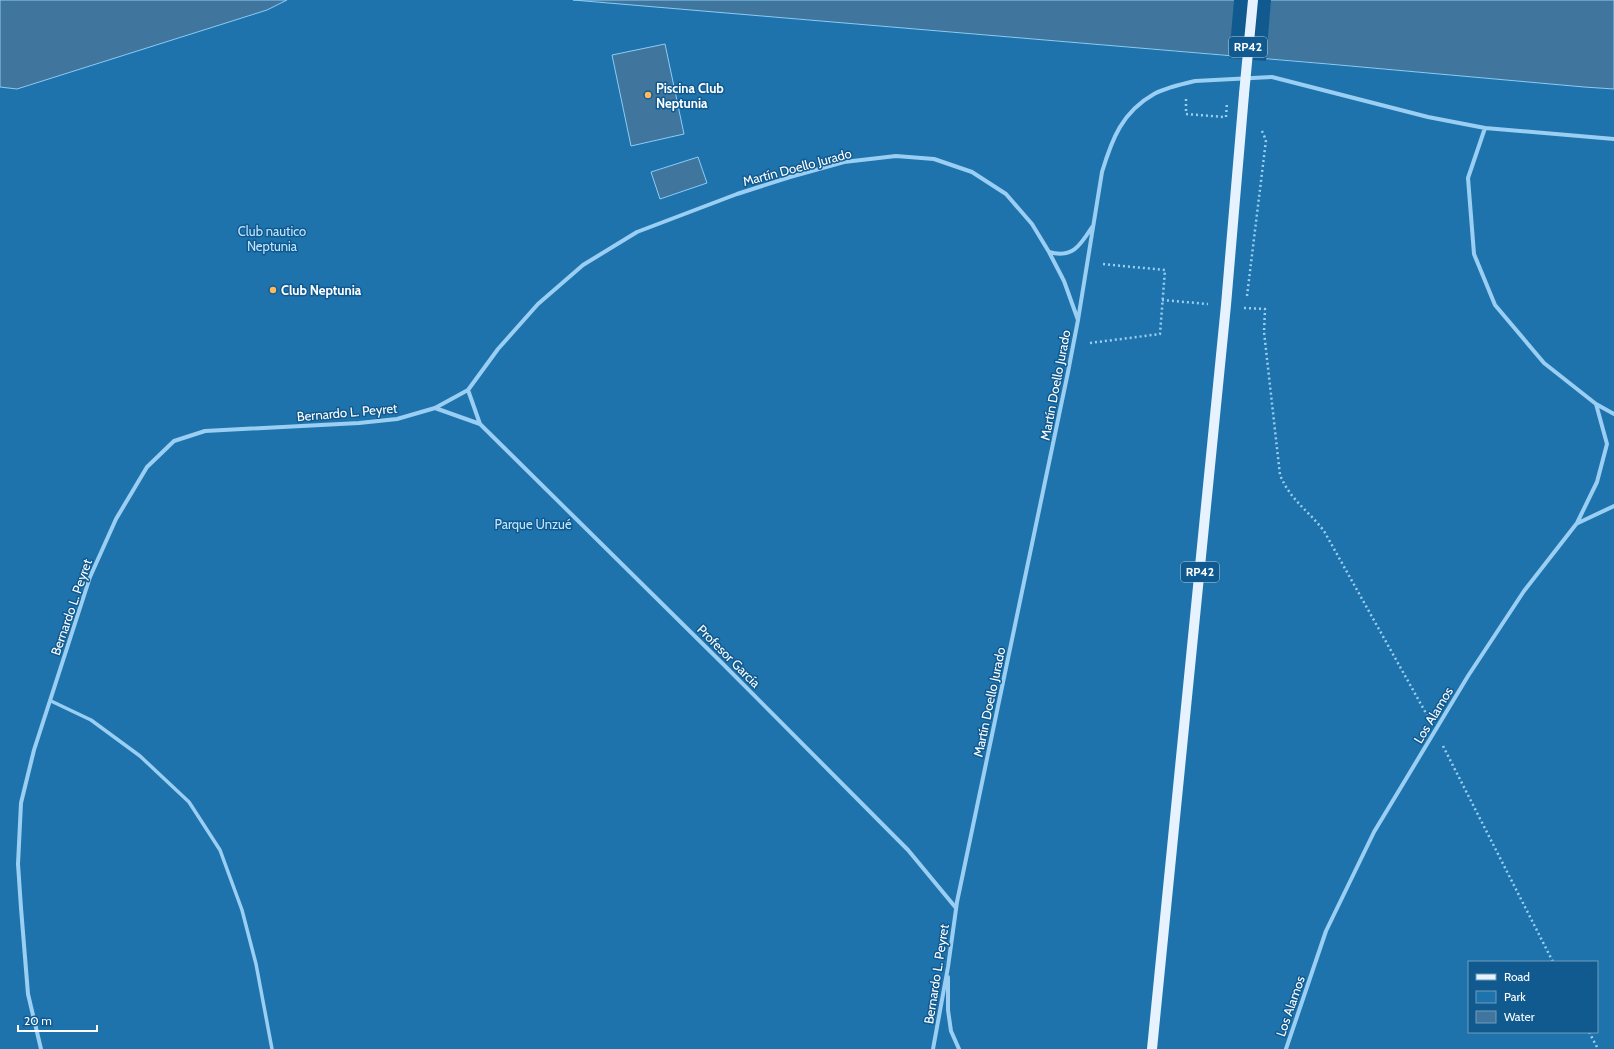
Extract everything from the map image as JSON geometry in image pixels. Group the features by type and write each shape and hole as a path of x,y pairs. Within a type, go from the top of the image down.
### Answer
{"main road":[{"name":"RP42","path":"1152,1049 1226,313 1253,0"}],"street":[{"path":"1078,320 1102,172 1109,149 1118,128 1136,107 1154,94 1195,81 1272,77 1428,116 1485,128 1614,138"},
{"path":"1485,128 1468,178 1474,254 1495,305 1544,363 1596,404 1614,414"},
{"name":"Martín Doello Jurado","path":"468,390 498,350 538,304 583,265 630,236 737,194 844,162 896,156 934,159 972,172 1006,194 1032,224 1050,252 1064,281 1078,320 957,902"},
{"path":"1050,252 1060,255 1081,245 1094,225"},
{"path":"468,390 480,424"},
{"name":"Bernardo L. Peyret","path":"41,1049 28,994 18,864 21,803 34,750 90,577 116,519 147,467 174,441 205,430 302,426 397,419 435,408 468,390"},
{"name":"Los Alamos","path":"1286,1049 1326,931 1374,832 1468,676 1524,591 1578,523 1597,482 1607,444 1596,404"},
{"path":"435,408 480,424"},
{"name":"Profesor García","path":"480,424 721,662 908,850 956,908"},
{"path":"1578,523 1614,506"},
{"path":"51,701 91,720 140,756 189,802 220,850 242,910 256,964 272,1049"},
{"name":"Bernardo L. Peyret","path":"933,1049 948,967 957,902"},
{"path":"948,967 948,1010 951,1032 959,1049"}],"path":[{"path":"1187,83 1186,114 1226,117"},
{"path":"1073,345 1160,334 1165,270 1088,263"},
{"path":"1265,309 1264,332 1280,475 1285,487 1292,498 1318,523 1324,531 1435,730 1552,961"},
{"path":"1590,1033 1598,1049"}],"green space":[{"name":"Parque Unzué","path":"287,0 573,0 1614,89 1614,1049 0,1049 0,87 17,89 267,10"}],"water":[{"path":"0,0 287,0 267,10 17,89 0,87"},
{"path":"573,0 1614,0 1614,89 1584,87"},
{"name":"Piscina Club Neptunia","path":"665,44 684,134 631,146 612,55"},
{"path":"698,157 707,183 660,199 651,172"}],"pier":[{"path":"1234,0 1271,0 1266,61 1229,58"}],"place":[{"name":"Piscina Club Neptunia","path":"648,95"},
{"name":"Club Neptunia","path":"273,290"}],"park label":[{"name":"Club nautico Neptunia","path":"272,238"}]}
